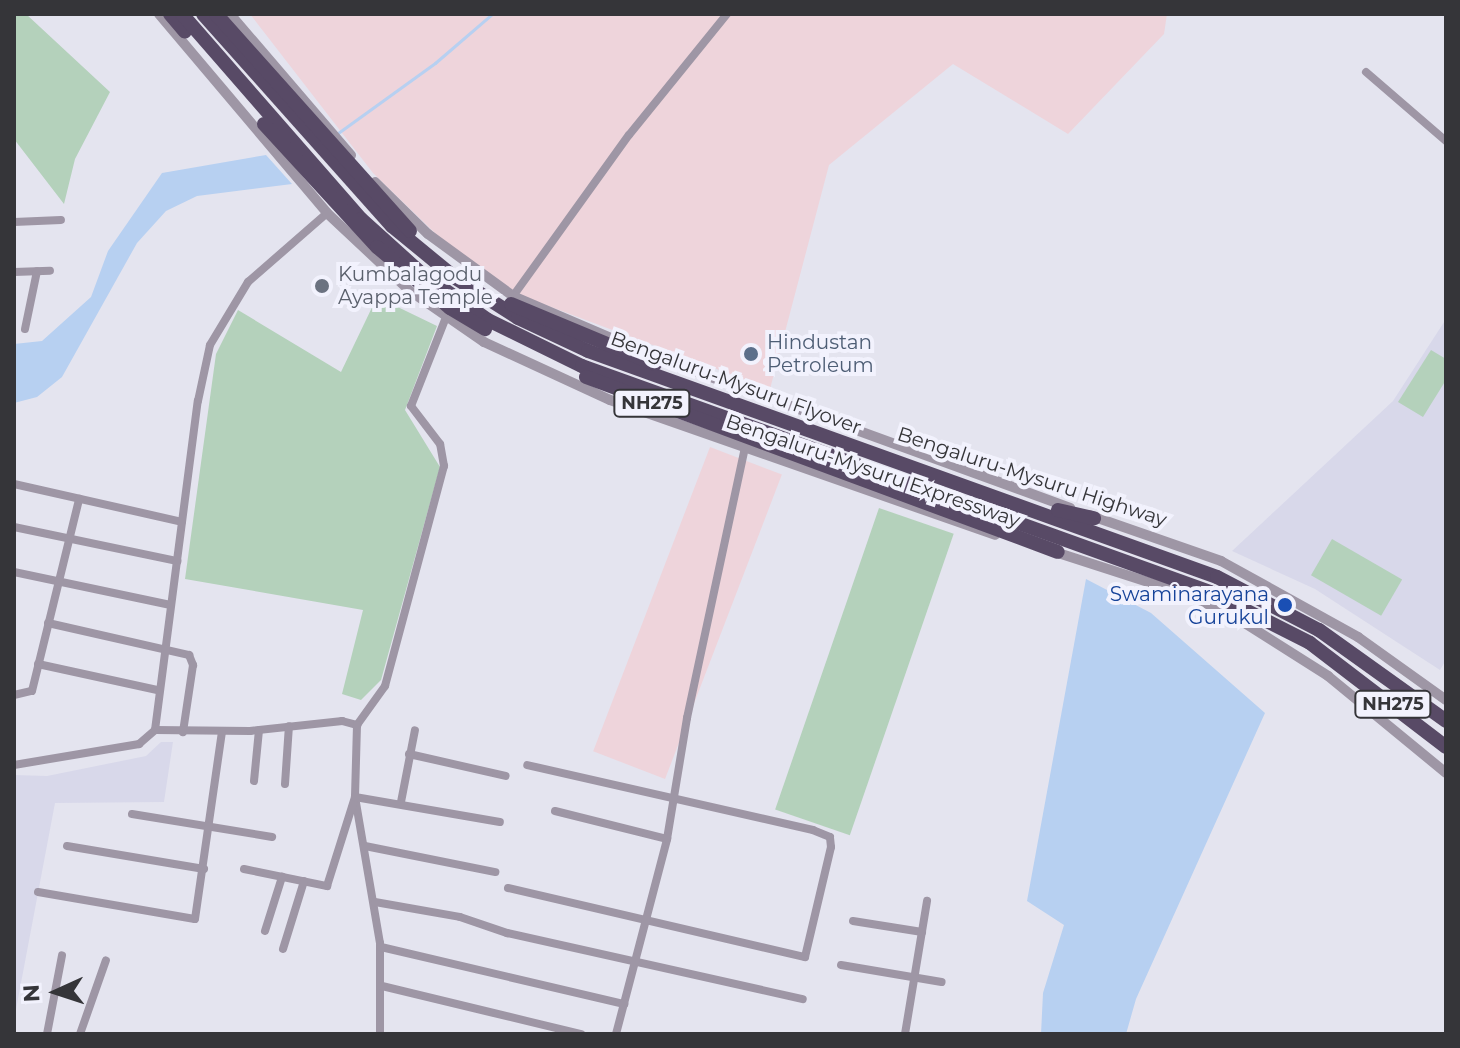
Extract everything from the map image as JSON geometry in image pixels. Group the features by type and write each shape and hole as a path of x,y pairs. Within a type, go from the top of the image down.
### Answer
{"highway":[{"name":"Bengaluru-Mysuru Expressway","path":"170,14 293,160 409,276 509,343 635,397 1058,552"},
{"name":"Bengaluru-Mysuru Expressway","path":"182,14 293,160"},
{"name":"Bengaluru-Mysuru Flyover","path":"203,14 392,226 454,277 518,318 588,351 1191,566 1287,611 1347,649 1446,721"},
{"name":"Bengaluru-Mysuru Highway","path":"216,14 331,138 411,232 511,299 581,336 898,456 1094,518"},
{"name":"Bengaluru-Mysuru Flyover","path":"293,160 401,256 466,306 534,345 1185,582 1278,624 1338,663 1446,747"}],"street":[{"name":"Bengaluru-Mysuru Expressway","path":"159,14 293,160 327,213 390,274 446,317 487,343 610,400 949,522 1058,552 1185,594 1296,654 1446,773"},
{"name":"NH275","path":"230,14 331,138"},
{"path":"511,299 629,135 727,14"},
{"path":"1366,72 1446,141"},
{"path":"155,730 157,690 210,345 248,282 327,213"},
{"path":"14,222 61,220"},
{"path":"25,329 37,271"},
{"path":"14,272 50,271"},
{"path":"380,1034 381,947 355,797 357,725 385,686 444,466 440,444 411,406 446,317"},
{"path":"616,1034 667,839 745,447"},
{"path":"14,484 182,522"},
{"path":"14,695 29,695 79,499"},
{"name":"Bengaluru-Mysuru Highway","path":"1094,518 1221,561 1315,613"},
{"path":"14,527 177,561"},
{"path":"14,572 171,605"},
{"name":"NH275","path":"1315,613 1446,700"},
{"path":"1296,654 1315,613"},
{"path":"48,623 192,658 183,732"},
{"path":"38,664 157,690"},
{"path":"14,765 139,744 155,730 222,732 342,721 357,725"},
{"path":"285,784 289,726"},
{"path":"254,781 259,730"},
{"path":"401,802 415,730"},
{"path":"38,892 189,920 198,916 222,732"},
{"path":"409,754 506,776"},
{"path":"508,888 799,957 810,951 830,837 527,765"},
{"path":"355,797 401,802 500,822"},
{"path":"244,869 327,886 355,797"},
{"path":"555,811 667,839"},
{"path":"132,814 272,837"},
{"path":"67,846 204,869"},
{"path":"365,846 495,872"},
{"path":"265,931 282,877"},
{"path":"283,949 304,881"},
{"path":"905,1034 927,901"},
{"path":"375,902 460,917 507,933 803,999"},
{"path":"853,921 922,932"},
{"path":"381,947 624,1004"},
{"path":"47,1034 62,955"},
{"path":"80,1034 106,960"},
{"path":"841,965 942,982"},
{"path":"382,986 581,1034"}],"shaded area":[{"path":"250,14 1167,14 1164,34 1068,134 953,64 829,165 770,389 511,292 438,236 373,173"},
{"path":"1446,319 1446,660 1440,670 1315,589 1232,551 1393,401"},
{"path":"710,447 782,475 665,779 593,751"},
{"path":"161,742 173,742 164,802 55,803 14,1020 14,775 47,776 146,756"}],"green space":[{"path":"14,14 26,14 110,92 75,159 64,204 14,139"},
{"path":"377,297 437,326 405,410 440,467 381,680 361,700 342,694 363,610 185,579 216,354 238,310 341,372"},
{"path":"1431,350 1446,359 1446,380 1423,417 1398,402"},
{"path":"879,508 954,534 850,835 775,810"},
{"path":"1332,539 1402,580 1381,616 1311,575"}],"water":[{"path":"266,155 292,184 197,196 166,211 137,243 62,377 37,397 14,403 14,344 42,341 91,297 108,251 162,173"},
{"path":"1086,579 1151,613 1265,713 1136,999 1126,1034 1041,1034 1043,993 1064,925 1027,901"}],"waterway":[{"path":"338,133 435,63 492,14"}],"place":[{"name":"Kumbalagodu Ayappa Temple","path":"322,286"},
{"name":"Hindustan Petroleum","path":"751,354"},
{"name":"Swaminarayana Gurukul","path":"1285,605"}]}
